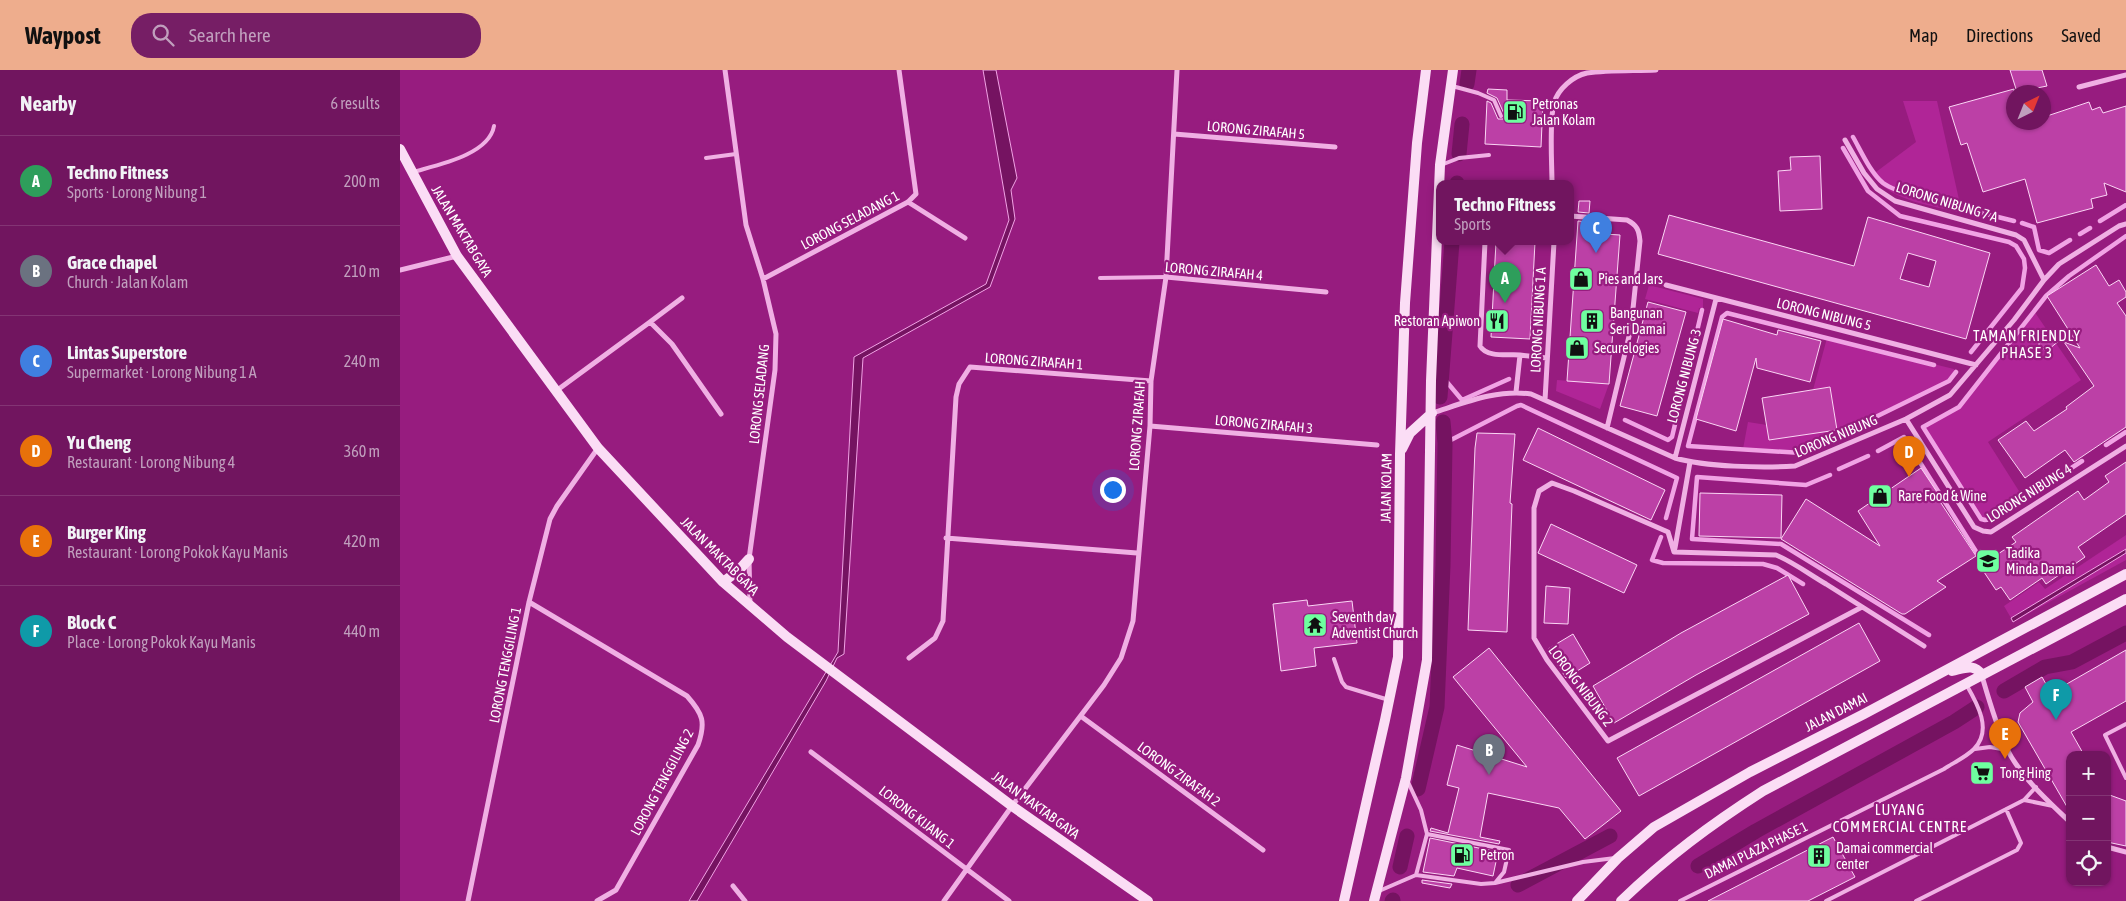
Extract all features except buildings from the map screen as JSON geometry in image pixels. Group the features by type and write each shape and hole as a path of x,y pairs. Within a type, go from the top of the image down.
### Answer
{"main road":[{"name":"JALAN KOLAM","path":"1344,901 1398,657 1400,454 1406,294 1417,143 1426,70"},
{"path":"1439,180 1453,70"},
{"name":"JALAN MAKTAB GAYA","path":"400,149 457,256 598,448 723,582 787,637 1012,806 1148,901"},
{"path":"1375,897 1406,778 1427,660 1431,381 1437,245"},
{"path":"1400,454 1410,433 1432,412"},
{"path":"723,582 750,559"},
{"name":"JALAN DAMAI","path":"1577,901 1618,858 1654,827 1717,790 2126,574"},
{"path":"1621,901 1648,875 1706,828 1763,791 2126,598"},
{"path":"1934,676 1971,666 1978,668 1982,675"}],"street":[{"name":"LORONG SELADANG","path":"725,70 746,225 763,279 776,334 775,370 750,559 750,606"},
{"name":"LORONG SELADANG 1","path":"763,279 908,202 916,194 899,70"},
{"name":"LORONG ZIRAFAH","path":"944,901 1012,806 1082,716 1121,658 1133,621 1137,553 1150,426 1152,381 1166,277 1177,70"},
{"path":"1552,180 1554,102 1562,88 1574,78 1586,73 1656,70"},
{"path":"2079,87 2126,75"},
{"name":"LORONG ZIRAFAH 5","path":"1174,134 1335,147"},
{"name":"LORONG NIBUNG 7 A","path":"1845,140 1864,173 1877,189 1896,201 2016,235 2024,240 2044,280"},
{"path":"908,202 965,238"},
{"path":"1574,216 1627,220 1638,229 1640,241 1631,328 1607,428"},
{"name":"LORONG NIBUNG","path":"1432,412 1487,396 1516,392 1531,394 1675,458 1690,462 1780,467 1795,466 1906,419 1950,395 2059,264 2118,226 2126,224"},
{"path":"1485,245 1480,346 1490,354 1547,358"},
{"name":"LORONG NIBUNG 1 A","path":"1545,400 1554,245"},
{"path":"400,270 457,256"},
{"name":"LORONG ZIRAFAH 4","path":"1166,277 1326,292"},
{"name":"LORONG NIBUNG 5","path":"1666,285 1976,365"},
{"path":"556,391 682,298"},
{"name":"LORONG NIBUNG 3","path":"1675,458 1716,299"},
{"path":"650,322 672,344 721,414"},
{"path":"1516,392 1520,355"},
{"name":"LORONG ZIRAFAH 1","path":"909,658 935,638 942,621 956,397 959,384 970,367 1152,381"},
{"name":"LORONG NIBUNG 4","path":"1906,419 1974,527 1991,532 2126,446"},
{"name":"LORONG ZIRAFAH 3","path":"1150,426 1377,445"},
{"name":"LORONG TENGGILING 1","path":"468,901 529,602 550,519 598,448"},
{"path":"1690,462 1674,549 1776,555 1786,559 1924,646"},
{"name":"LORONG NIBUNG 2","path":"1674,549 1668,532 1574,490 1552,483 1539,490 1534,508 1534,638 1547,660 1608,741 1862,607"},
{"path":"946,538 1137,553"},
{"name":"LORONG TENGGILING 2","path":"529,602 687,696 696,706 703,719 703,730 698,744 616,890 597,901"},
{"path":"1982,675 1993,714 2008,750 2021,770 2066,818"},
{"name":"LORONG ZIRAFAH 2","path":"1082,716 1263,850"},
{"name":"LORONG KIJANG 1","path":"811,752 1009,901"},
{"path":"2111,849 2126,852"},
{"path":"733,886 745,901"}],"lane":[{"path":"1450,86 1478,93 1494,100 1501,116"},
{"path":"411,172 456,160 487,142 493,133 494,126"},
{"path":"706,158 736,154"},
{"path":"1440,165 1459,158 1489,155"},
{"name":"LORONG ZIRAFAH 4","path":"1100,278 1166,277"},
{"path":"1334,659 1342,682 1346,687 1389,700"},
{"path":"1966,684 1976,701 1983,722 1983,733 1974,749"},
{"path":"2126,724 2105,735 2126,778"},
{"path":"1974,749 1990,747 2008,750"},
{"name":"DAMAI PLAZA PHASE 1","path":"1680,901 1944,769 1974,749"},
{"path":"1406,778 1421,810 1427,834 1416,875"},
{"path":"1826,901 2024,800 2036,787"},
{"path":"2024,800 2053,806"},
{"path":"1916,901 2017,850 2021,844 2006,809"},
{"path":"1427,834 1508,850 1504,872 1495,883"},
{"path":"1375,897 1416,875 1481,884 1495,883 1583,862 1618,858"}],"shaded area":[{"path":"983,70 996,70 1017,178 1011,190 1015,219 990,287 863,358 844,654 837,658 826,681 697,901 689,901 838,652 854,357 986,284 1009,220"},
{"path":"1903,101 1937,101 1962,213 1925,205 1901,197 1890,191 1872,175 1916,142"},
{"path":"1649,285 1703,299 1703,309 1699,308 1698,313 1645,299"},
{"path":"2034,311 2081,380 1988,442 2024,499 1998,517 1986,520 1981,519 1923,427 1959,407"},
{"path":"1827,338 1954,369 1956,372 1949,381 1802,453 1743,449 1748,422 1767,425 1770,440 1837,430 1830,387 1813,390"},
{"path":"1557,380 1609,384 1600,409 1556,391"},
{"path":"2126,535 2126,549 2011,618 2004,606 2039,582 2045,589"},
{"path":"2126,549 2126,553 2013,622 2011,618"},
{"path":"2126,553 2126,560 2013,622"}],"waterway":[{"path":"1467,84 1469,70"},
{"path":"1459,154 1462,124"},
{"path":"1853,137 1870,167 1878,178 1889,187 1931,201 1960,207"},
{"path":"1843,148 1868,191 1900,216 2009,242 2016,246 2024,259 2025,268 2022,288 1971,352"},
{"path":"2100,221 2126,205"},
{"path":"1978,212 2014,221"},
{"path":"2022,223 2034,227 2039,250 2049,253 2070,240"},
{"path":"2080,234 2090,228"},
{"path":"2082,461 1994,519 1985,520 1981,519 1923,427 1959,407 2046,296 2069,276 2126,236"},
{"path":"1440,397 1452,245"},
{"path":"1625,420 1668,440 1672,437 1702,310"},
{"path":"1934,365 1727,313 1722,317 1688,446 1802,453 1949,381 1956,372"},
{"path":"1441,375 1462,400 1509,379"},
{"path":"1445,443 1521,405 1677,478 1666,518"},
{"path":"1418,789 1437,707 1443,565 1445,443 1443,422"},
{"path":"2106,445 2126,432"},
{"path":"1878,451 1904,437 1977,553"},
{"path":"1839,469 1868,456"},
{"path":"1830,475 1806,485 1697,477 1692,539 1781,544 1929,635"},
{"path":"1661,537 1652,560 1663,563 1763,564 1777,568 1803,584"},
{"path":"2004,691 2045,667 2072,662 2126,633"},
{"path":"1698,866 1756,831 1954,722 1977,707"},
{"path":"1400,867 1407,836"},
{"path":"1518,885 1610,836"}],"place":[{"name":"Petronas Jalan Kolam","path":"1515,112"},
{"name":"Lintas Superstore","path":"1596,253"},
{"name":"Pies and Jars","path":"1581,279"},
{"name":"Techno Fitness","path":"1505,303"},
{"name":"Restoran Apiwon","path":"1497,321"},
{"name":"Bangunan Seri Damai","path":"1592,321"},
{"name":"Securelogies","path":"1577,348"},
{"name":"Yu Cheng","path":"1909,477"},
{"name":"Rare Food & Wine","path":"1880,496"},
{"name":"Tadika Minda Damai","path":"1988,561"},
{"name":"Seventh day Adventist Church","path":"1315,625"},
{"name":"Block C","path":"2056,720"},
{"name":"Burger King","path":"2005,759"},
{"name":"Tong Hing","path":"1982,773"},
{"name":"Grace chapel","path":"1489,775"},
{"name":"Petron","path":"1462,855"},
{"name":"Damai commercial center","path":"1819,856"}],"district":[{"name":"TAMAN FRIENDLY PHASE 3","path":"2027,344"},
{"name":"LUYANG COMMERCIAL CENTRE","path":"1900,818"}]}
